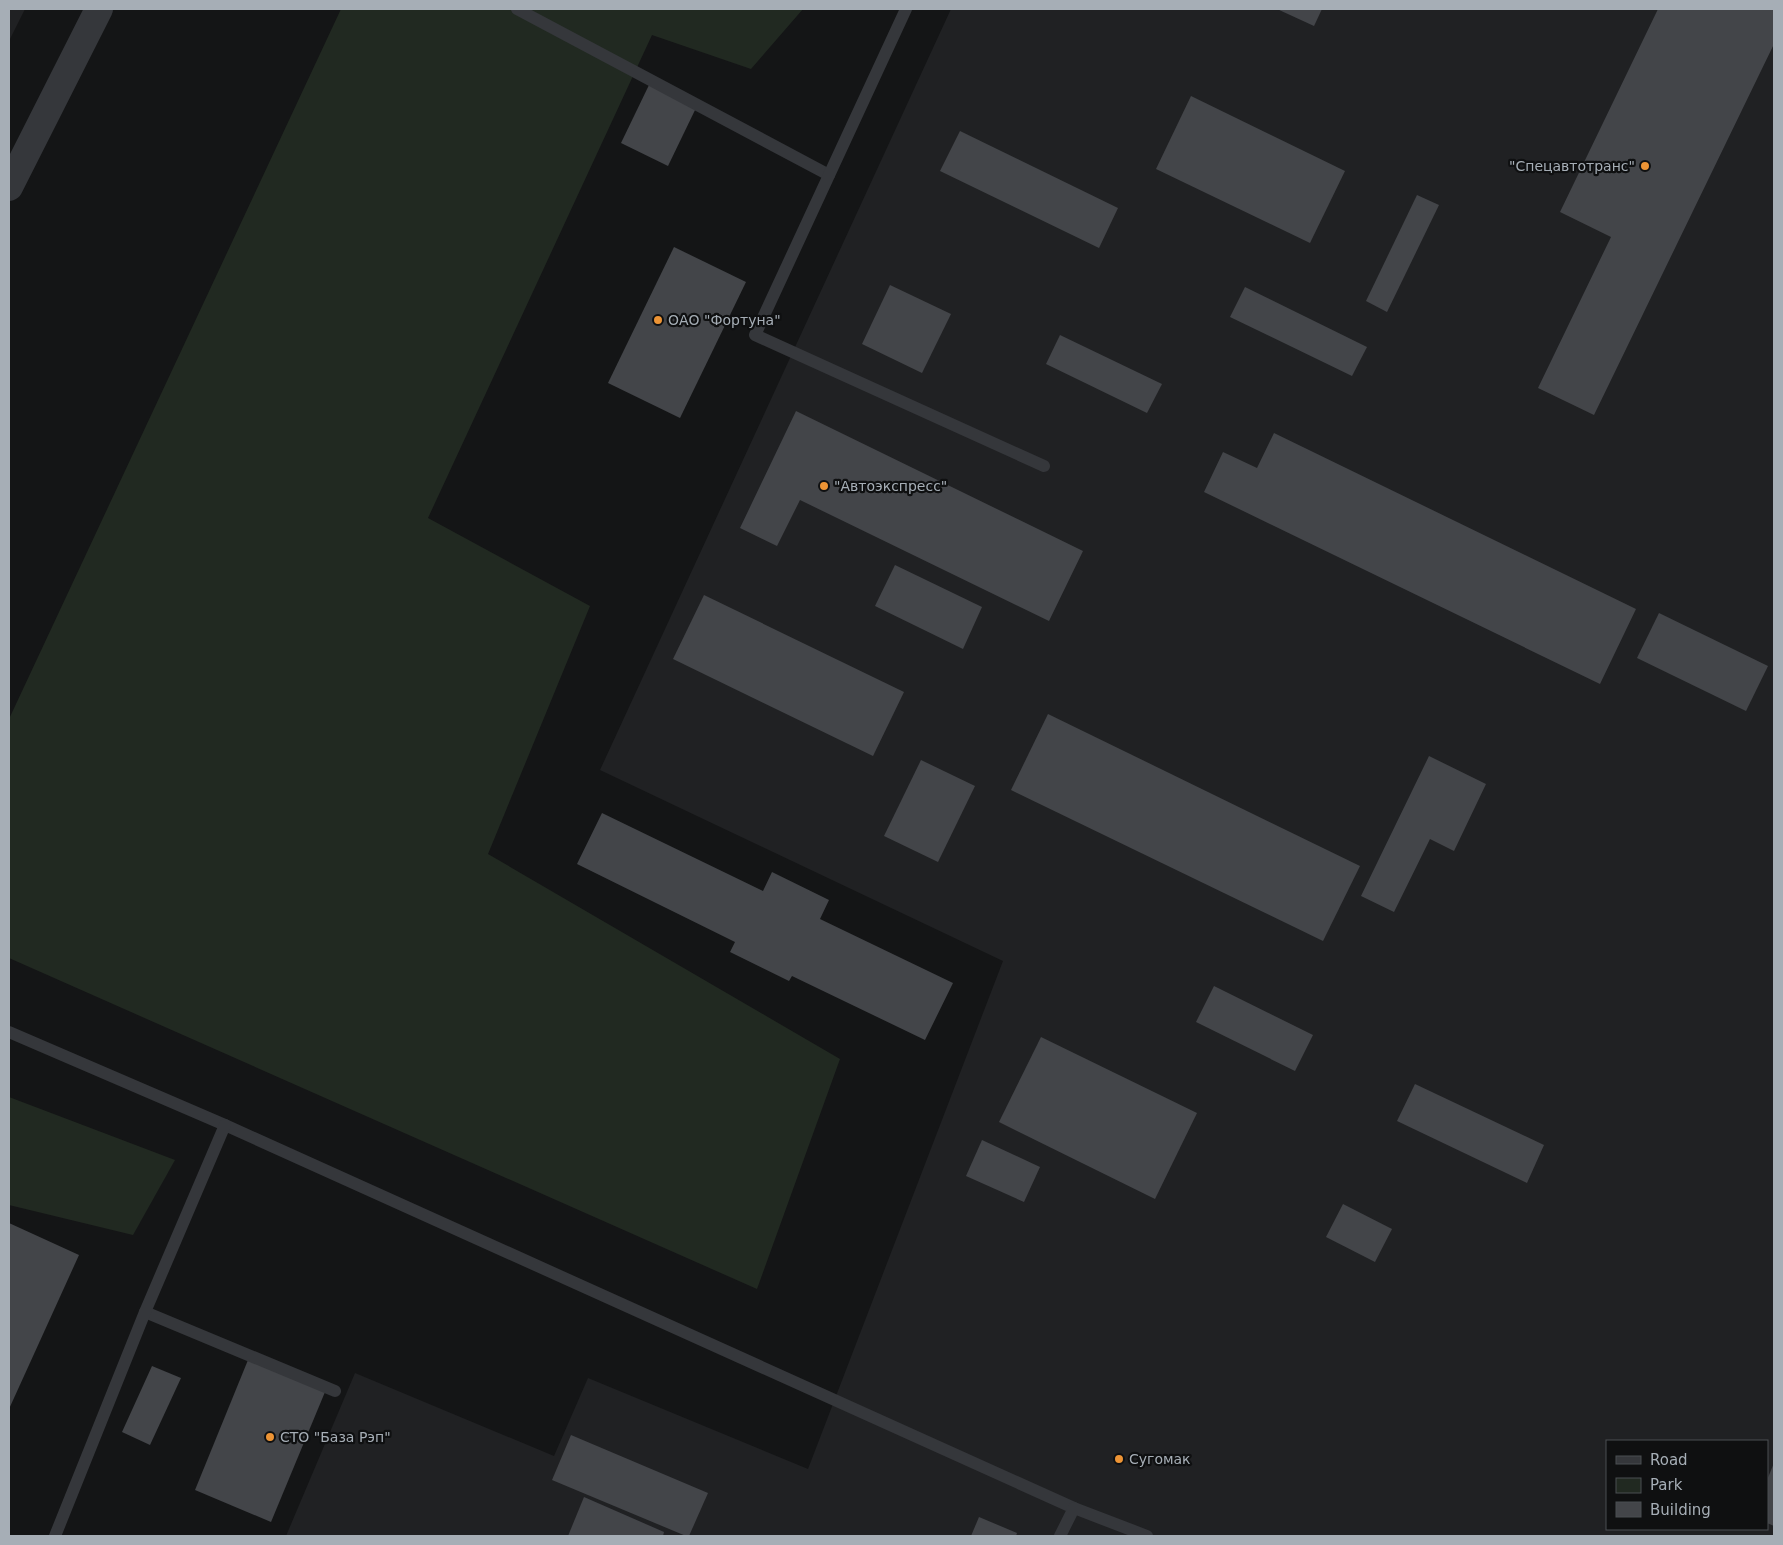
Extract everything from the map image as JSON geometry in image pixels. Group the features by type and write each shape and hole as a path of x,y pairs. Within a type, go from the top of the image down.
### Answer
{"street":[{"path":"9,187 99,9"}],"lane":[{"path":"517,9 829,175"},
{"path":"906,9 755,335 1044,466"},
{"path":"9,1032 225,1125 1074,1508 1147,1536"},
{"path":"55,1536 145,1312 225,1125"},
{"path":"145,1312 335,1392"},
{"path":"1060,1536 1074,1508"}],"shaded area":[{"path":"9,9 25,9 9,41"},
{"path":"951,9 1774,9 1774,1536 286,1536 355,1373 554,1456 588,1378 808,1469 1003,961 600,770"}],"green space":[{"path":"341,9 803,9 751,69 652,35 428,518 590,606 488,854 840,1059 757,1289 9,958 9,719"},
{"path":"9,1097 175,1160 133,1235 9,1205"}],"building":[{"path":"1277,9 1322,9 1314,26"},
{"path":"1658,9 1774,9 1774,44 1594,415 1538,388 1611,237 1560,212"},
{"path":"649,85 696,108 668,166 621,143"},
{"path":"1191,96 1345,171 1310,243 1156,169"},
{"path":"960,131 1118,208 1099,248 940,171"},
{"path":"1417,195 1439,205 1387,312 1366,301"},
{"path":"674,247 746,282 680,418 608,383"},
{"path":"890,285 951,314 922,373 862,344"},
{"path":"1245,287 1367,347 1352,376 1230,317"},
{"path":"1060,335 1162,384 1147,413 1046,364"},
{"path":"796,411 1083,551 1049,621 800,500 777,546 740,528"},
{"path":"1274,433 1636,609 1600,684 1204,492 1223,452 1257,468"},
{"path":"895,565 982,607 963,649 875,606"},
{"path":"704,595 904,692 873,756 673,659"},
{"path":"1659,613 1768,666 1746,711 1637,658"},
{"path":"1048,714 1360,866 1323,941 1011,790"},
{"path":"1429,756 1486,784 1454,851 1430,839 1394,912 1361,896"},
{"path":"921,760 975,786 938,862 884,836"},
{"path":"602,813 763,891 772,872 829,900 820,919 953,983 925,1040 792,976 789,981 730,952 735,942 577,864"},
{"path":"1214,986 1313,1035 1295,1071 1196,1022"},
{"path":"1041,1037 1197,1113 1155,1199 999,1122"},
{"path":"1415,1084 1544,1145 1527,1183 1397,1121"},
{"path":"982,1140 1040,1167 1024,1202 966,1176"},
{"path":"1343,1204 1392,1229 1375,1262 1326,1237"},
{"path":"9,1223 79,1255 9,1409"},
{"path":"248,1360 325,1392 271,1522 195,1490"},
{"path":"152,1366 181,1378 150,1445 122,1432"},
{"path":"571,1435 708,1493 689,1536 552,1480"},
{"path":"1774,1463 1774,1526 1768,1523 1768,1478"},
{"path":"584,1497 664,1532 663,1536 568,1536"},
{"path":"979,1517 1017,1533 1016,1536 971,1536"}],"place":[{"name":"\"Спецавтотранс\"","path":"1645,166"},
{"name":"ОАО \"Фортуна\"","path":"658,320"},
{"name":"\"Автоэкспресс\"","path":"824,486"},
{"name":"СТО \"База Рэп\"","path":"270,1437"},
{"name":"Сугомак","path":"1119,1459"}]}
